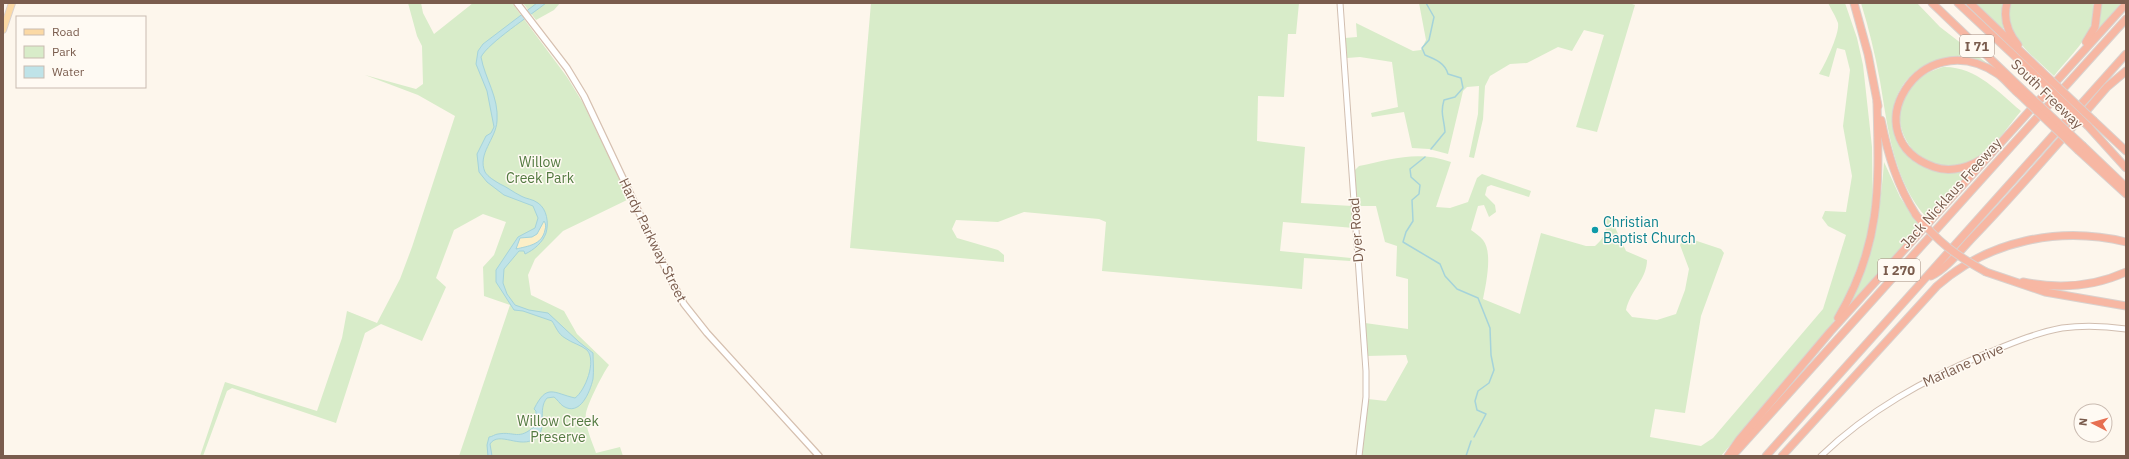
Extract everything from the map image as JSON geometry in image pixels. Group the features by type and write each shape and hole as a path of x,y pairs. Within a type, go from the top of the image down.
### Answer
{"highway":[{"path":"1854,3 1868,54 1890,163 1906,199 1916,215 1940,242 1956,256 1986,272 1999,277 2045,292 2126,306"},
{"name":"South Freeway","path":"1932,3 2020,91 2081,149 2126,187"},
{"name":"South Freeway","path":"1958,3 2088,126 2126,168"},
{"path":"1970,3 2126,151"},
{"path":"2007,3 2006,18 2008,30 2015,41 2040,70"},
{"path":"2070,65 2089,39 2095,27 2098,3"},
{"path":"1728,456 1830,332 2126,4"},
{"name":"Jack Nicklaus Freeway","path":"1733,456 2126,19"},
{"name":"I 270","path":"1766,456 2126,54"},
{"path":"2000,144 1983,158 1959,168 1946,170 1924,163 1905,146 1901,139 1897,125 1897,110 1901,96 1914,77 1922,71 1944,62 1957,61 1968,62 1998,74 2020,91"},
{"path":"1926,278 1937,273 1998,211 2107,87 2126,71"},
{"path":"1830,332 1857,285 1872,238 1878,195 1877,102"},
{"path":"2094,121 2126,147"},
{"path":"2104,143 2126,163"},
{"path":"2081,149 2126,194"},
{"path":"1782,456 1937,286 1963,267 2016,242 2057,235 2099,236 2126,242"},
{"path":"1999,277 2064,287 2088,284 2126,272"}],"main road":[{"path":"3,30 12,3"},
{"name":"Hardy Parkway Street","path":"517,3 567,68 584,96 670,280 684,304 707,333 819,456"}],"street":[{"name":"Dyer Road","path":"1340,3 1366,368 1366,397 1359,456"},
{"name":"Marlane Drive","path":"1821,456 1860,422 1910,389 1950,369 2024,338 2070,327 2091,326 2126,329"}],"green space":[{"path":"408,3 421,3 423,13 434,34 473,3 512,3 567,77 583,103 629,199 563,231 535,259 528,275 531,295 564,311 577,334 609,365 590,402 586,413 586,423 596,453 620,447 623,456 459,456 510,305 484,296 483,267 494,255 506,222 483,214 454,230 436,278 446,287 422,341 381,324 365,333 336,423 232,388 227,391 203,456 200,456 225,382 317,411 342,338 347,311 377,323 400,279 455,116 418,95 365,75 416,89 423,84 422,46 417,36"},
{"path":"523,3 560,3 554,10 536,20"},
{"path":"871,3 1299,3 1296,34 1288,34 1284,97 1258,96 1257,141 1305,147 1301,203 1352,206 1354,228 1283,222 1280,251 1351,258 1350,261 1304,258 1302,289 1102,271 1106,222 1099,219 1024,212 998,222 956,220 952,229 957,238 998,250 1004,255 1004,262 850,248"},
{"path":"1419,3 1629,3 1635,5 1597,132 1576,127 1604,35 1584,30 1572,51 1558,47 1527,63 1510,64 1490,76 1485,86 1483,119 1474,158 1469,157 1478,114 1479,86 1467,87 1463,91 1448,154 1429,149 1412,148 1404,112 1372,117 1371,113 1398,107 1392,62 1360,57 1347,58 1345,38 1357,37 1356,23 1413,51 1421,50 1426,40"},
{"path":"1828,3 1845,3 1857,38 1863,65 1872,147 1873,217 1867,248 1841,309 1829,329 1721,456 1361,456 1368,399 1386,401 1408,362 1406,355 1367,356 1365,323 1408,329 1408,279 1396,276 1397,246 1385,242 1376,206 1357,206 1355,170 1359,166 1394,158 1416,156 1439,158 1451,162 1436,207 1450,208 1468,202 1477,178 1482,174 1531,191 1529,197 1491,185 1487,187 1485,195 1495,205 1496,212 1489,217 1484,205 1478,206 1471,230 1483,240 1488,252 1488,268 1483,299 1520,314 1541,233 1586,246 1595,246 1605,234 1606,218 1608,215 1626,251 1647,260 1644,273 1628,303 1626,310 1632,317 1657,320 1676,314 1685,290 1689,269 1680,245 1685,237 1721,249 1724,253 1701,316 1685,413 1655,409 1650,437 1701,446 1713,438 1823,309 1846,235 1828,226 1822,218 1825,211 1846,212 1852,176 1843,126 1850,70 1845,50 1837,48 1829,77 1819,74 1832,49 1838,28 1838,23"},
{"path":"1861,3 1917,3 1940,27 1988,64 1961,57 1944,58 1932,62 1923,66 1907,79 1897,97 1893,117 1895,128 1912,157 1921,164 1933,169 1956,171 1968,174 1927,218 1906,188 1899,171 1889,135 1876,61"},
{"path":"1975,3 2003,3 2002,13 2005,27 2002,29"},
{"path":"2009,3 2093,3 2091,24 2087,33 2082,42 2054,76 2029,52 2016,36 2009,15"},
{"path":"2100,3 2121,3 2099,29 2101,11"},
{"path":"1943,67 1955,68 1976,75 1995,88 2021,111 1999,139 1979,157 1972,161 1950,167 1930,162 1914,151 1904,134 1900,115 1904,96 1918,79"},
{"path":"1884,162 1900,197 1920,227 1845,313 1862,276 1873,240 1880,202"}],"sand":[{"path":"544,221 545,229 541,239 538,242 525,248 516,249 520,238 532,237 537,234"}],"water":[{"path":"537,3 546,3 492,44 481,57 485,73 494,96 497,112 496,128 485,153 483,165 486,174 521,196 538,203 545,212 546,216 547,225 546,233 540,243 525,254 524,251 519,251 504,269 503,283 507,294 515,305 529,310 548,313 593,353 593,379 587,396 583,402 579,406 569,409 563,406 554,397 547,398 543,408 540,434 530,441 523,442 504,439 494,440 490,444 492,456 488,456 487,445 489,437 497,434 520,434 529,431 535,426 536,411 534,409 543,396 547,393 556,392 575,398 586,383 591,361 587,350 563,336 552,321 523,311 514,310 496,282 496,270 518,237 535,228 538,218 533,206 504,195 487,182 479,172 477,154 486,136 491,133 494,127 487,91 476,64 478,51 483,44","holes":["544,221 546,225 541,239 530,246 516,249 520,238 532,237 537,234"]}],"waterway":[{"path":"1426,3 1434,17 1429,40 1422,48 1425,55 1442,64 1447,70 1448,74 1461,78 1463,88 1455,97 1444,100 1442,113 1445,132 1431,149"},
{"path":"1425,157 1410,169 1411,177 1420,185 1419,194 1412,200 1413,221 1406,232 1403,242 1440,264 1445,276 1457,289 1478,298 1490,328 1491,355 1494,370 1489,383 1478,391 1475,401 1477,410 1486,414 1474,437"},
{"path":"1466,456 1471,441"}],"place":[{"name":"Christian Baptist Church","path":"1595,230"}],"park label":[{"name":"Willow Creek Park","path":"540,170"},
{"name":"Willow Creek Preserve","path":"558,430"}]}
